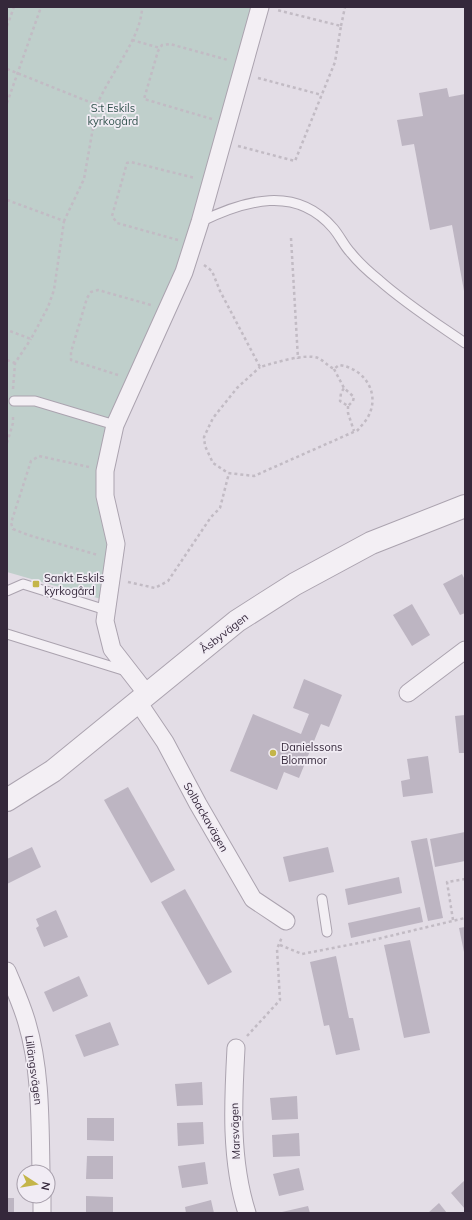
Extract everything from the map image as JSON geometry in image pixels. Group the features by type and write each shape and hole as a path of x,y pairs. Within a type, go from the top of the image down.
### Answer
{"street":[{"name":"Solbackavägen","path":"267,8 243,69 191,251 115,425 105,471 105,496 116,544 115,560 105,621 112,649 129,672 198,804 253,899 286,921"},
{"name":"Åsbyvägen","path":"7,800 53,771 237,621 295,584 371,543 465,506"},
{"path":"408,694 465,650"},
{"name":"Lillängsvägen","path":"7,971 27,1024 32,1048 40,1116 41,1164"},
{"name":"Marsvägen","path":"236,1048 234,1088 236,1162 247,1213"}],"lane":[{"path":"200,222 223,210 245,203 270,200 306,206 333,228 350,253 379,281 411,306 465,343"},
{"path":"14,401 35,401 115,425"},
{"path":"7,591 23,584 106,610"},
{"path":"7,634 129,672"},
{"path":"322,899 327,932"}],"path":[{"path":"7,26 14,7"},
{"path":"7,102 41,7"},
{"path":"7,330 31,339 54,290 64,221 84,179 97,105 110,77 132,40 142,15 142,7"},
{"path":"223,142 295,160 308,124 322,95 335,62 345,7"},
{"path":"267,8 341,26"},
{"path":"132,40 160,48"},
{"path":"228,123 144,99 162,45 170,44 322,95"},
{"path":"7,69 97,105"},
{"path":"211,183 132,162 127,164 112,216 117,223 191,251 212,271 220,291 260,367"},
{"path":"7,200 64,221"},
{"path":"291,238 298,359"},
{"path":"134,380 71,360 71,352 87,298 91,292 98,290 166,310"},
{"path":"334,369 339,365 347,366 361,373 369,383 372,395 371,408 368,417 358,430 254,476 229,473 213,463 205,446 204,437 213,418 236,388 260,367 298,359 320,358 326,365 334,369 344,388 354,397 353,401 348,406 348,413 354,431"},
{"path":"7,360 15,363"},
{"path":"344,388 341,393 340,401 348,406"},
{"path":"105,471 39,456 31,460 11,523 14,529 28,535 115,560"},
{"path":"112,579 155,588 168,581 211,517 220,508 229,473"},
{"path":"453,920 447,882 465,879"},
{"path":"280,946 302,954 369,941 465,918"},
{"path":"236,1048 280,1000 277,949 280,946 286,921"}],"green space":[{"name":"S:t Eskils kyrkogård","path":"7,7 254,7 180,268 109,423 109,547 101,599 7,572"}],"building":[{"path":"447,88 449,97 465,94 464,291 452,225 430,230 414,144 402,146 397,120 423,116 419,93"},
{"path":"462,574 465,580 465,613 460,615 443,584"},
{"path":"412,604 430,635 412,646 393,615"},
{"name":"Danielssons Blommor","path":"304,679 342,695 329,727 321,724 299,778 284,772 277,790 230,771 253,714 301,734 309,714 293,708"},
{"path":"465,715 465,753 459,753 455,716"},
{"path":"428,756 433,793 403,797 401,781 410,779 407,759"},
{"path":"128,787 175,870 151,883 104,800"},
{"path":"465,832 465,861 435,867 430,839"},
{"path":"427,838 443,918 428,921 411,841"},
{"path":"32,847 41,867 7,884 7,859"},
{"path":"328,847 334,872 289,882 283,857"},
{"path":"399,877 402,893 348,905 345,889"},
{"path":"185,889 232,972 208,985 161,902"},
{"path":"420,907 423,922 351,938 348,923"},
{"path":"56,910 68,937 44,947 36,928 39,926 36,919"},
{"path":"465,927 465,952 464,952 459,928"},
{"path":"410,940 430,1033 404,1038 384,945"},
{"path":"336,956 349,1018 353,1018 360,1050 336,1055 329,1025 324,1026 310,962"},
{"path":"79,976 88,996 53,1012 44,992"},
{"path":"110,1022 119,1045 84,1057 75,1035"},
{"path":"202,1082 203,1105 177,1106 175,1084"},
{"path":"297,1096 298,1119 272,1120 270,1098"},
{"path":"87,1118 114,1118 114,1141 87,1140"},
{"path":"203,1122 204,1144 178,1146 177,1123"},
{"path":"299,1133 300,1156 273,1157 272,1135"},
{"path":"87,1156 113,1156 113,1179 86,1179"},
{"path":"205,1162 208,1184 182,1188 178,1166"},
{"path":"299,1168 304,1190 279,1196 273,1174"},
{"path":"465,1180 465,1209 451,1193"},
{"path":"86,1196 113,1197 113,1213 86,1213"},
{"path":"7,1198 14,1198 14,1213 7,1213"},
{"path":"211,1200 214,1213 186,1213 185,1207"},
{"path":"439,1203 447,1213 428,1213"},
{"path":"308,1206 310,1213 282,1213 282,1212"}],"place":[{"name":"Sankt Eskils kyrkogård","path":"36,584"},
{"name":"Danielssons Blommor","path":"273,753"}]}
